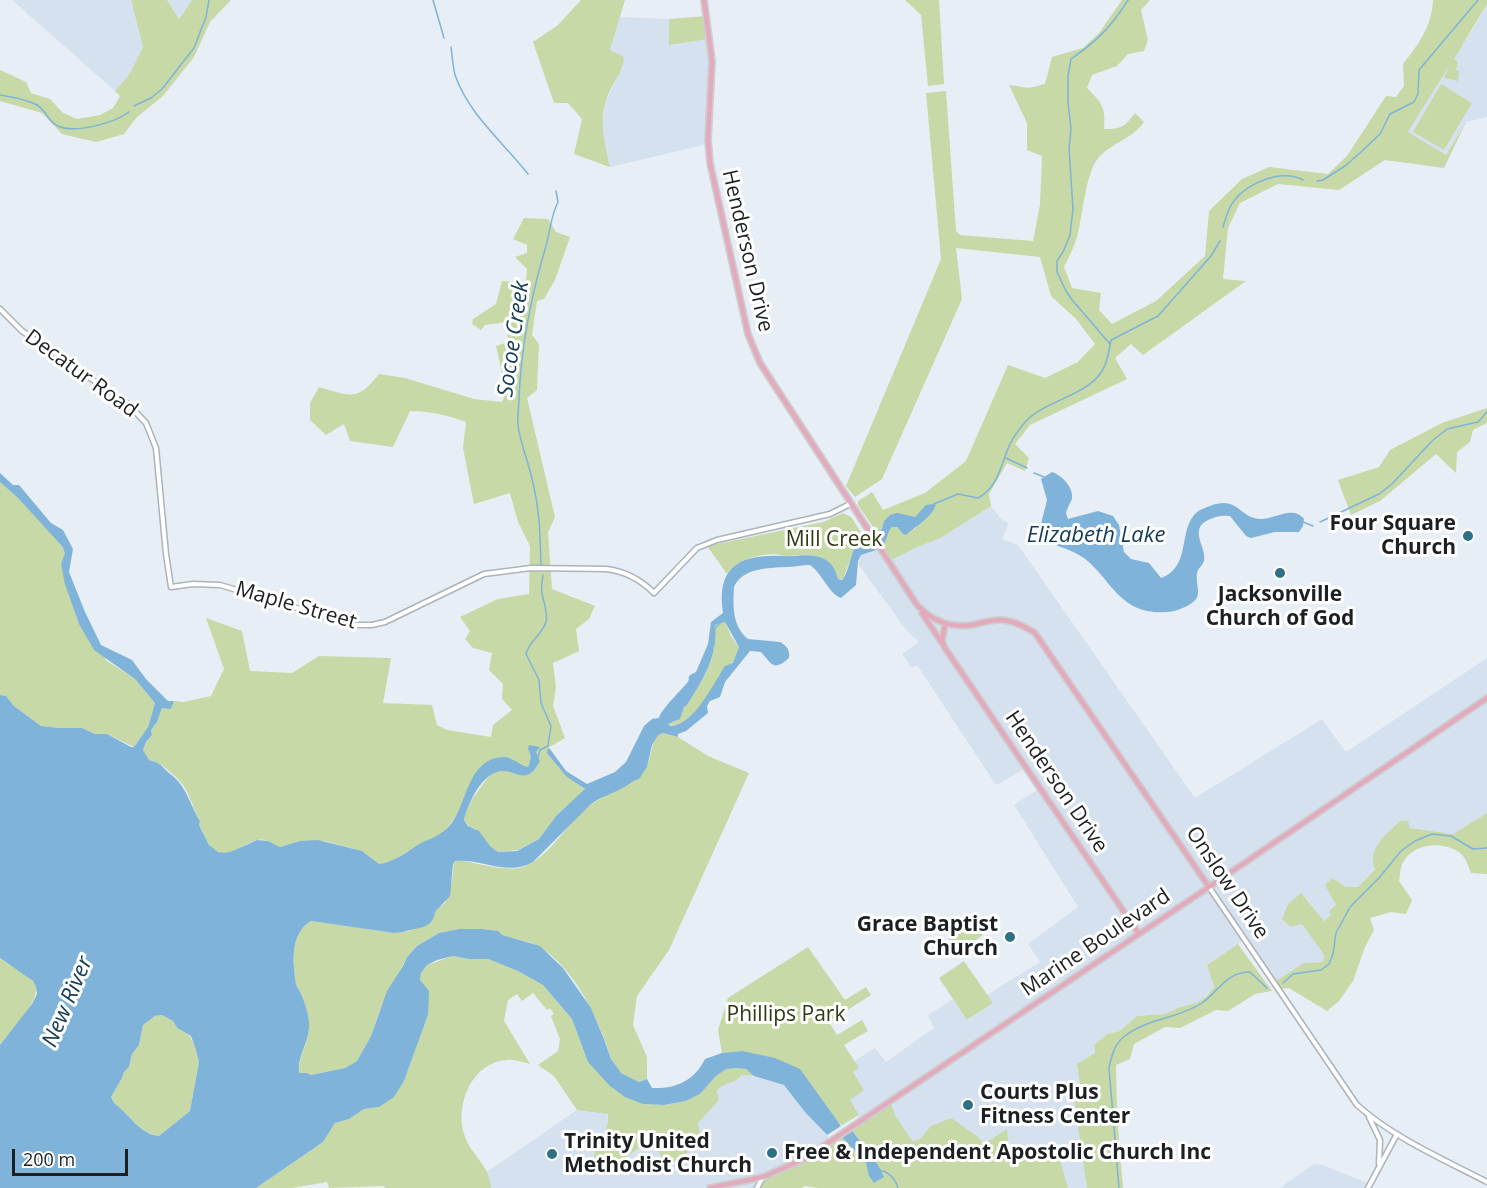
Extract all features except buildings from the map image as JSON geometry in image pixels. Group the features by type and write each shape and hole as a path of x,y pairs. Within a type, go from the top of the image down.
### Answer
{"main road":[{"name":"Henderson Drive","path":"704,0 712,61 708,140 710,163 748,334 760,363 945,648 1139,934"},
{"name":"Henderson Drive","path":"917,605 926,614 945,624"},
{"name":"Onslow Drive","path":"945,624 966,625 999,620 1023,625 1035,633 1209,887"},
{"path":"945,624 942,641 945,648"},
{"name":"Marine Boulevard","path":"710,1188 763,1177 797,1163 832,1141 1487,698"}],"street":[{"name":"Decatur Road","path":"0,309 22,331 128,404 146,423 156,448 171,587"},
{"name":"Maple Street","path":"171,587 193,584 220,585 354,625 385,622 484,574 508,570 606,568 619,571 646,585 654,593 697,548 717,540 830,514 850,504"},
{"name":"Onslow Drive","path":"1209,887 1357,1105 1369,1116 1397,1134 1487,1182"},
{"path":"1369,1116 1380,1140 1379,1167"},
{"path":"1368,1188 1397,1134"},
{"path":"757,1188 763,1177"}],"shaded area":[{"path":"12,0 131,0 143,47 129,75 115,91"},
{"path":"167,0 192,0 179,19"},
{"path":"1487,4 1487,117 1466,122 1446,155 1408,133"},
{"path":"620,17 669,19 669,45 709,39 712,61 708,144 610,167 602,130 606,100 623,66 610,50"},
{"path":"991,506 1003,521 1009,522 1002,539 1018,545 1195,798 1322,719 1346,752 1487,658 1487,813 1453,834 1410,828 1358,887 1346,887 1332,878 1336,905 1329,911 1331,915 1324,921 1301,893 1302,924 1324,955 1323,962 1304,963 1274,982 1244,940 1207,965 1214,987 1205,997 1196,1003 1165,1014 1137,1016 1120,1031 1107,1034 1094,1045 1095,1053 1080,1084 1087,1188 937,1188 896,1117 890,1102 860,1121 850,1100 864,1090 853,1071 859,1068 854,1061 875,1048 886,1062 934,1028 928,1015 953,999 968,1020 992,1003 987,995 1040,962 1028,944 1078,907 1014,805 1040,788 1026,768 996,785 917,665 912,668 902,654 919,642 907,631 858,564 861,555 881,547 889,562 917,547 939,539"},
{"path":"742,1075 784,1084 805,1112 832,1141 757,1188 491,1188 487,1172 578,1109 608,1113 607,1127 599,1138 594,1157 604,1173 643,1145 687,1152 697,1144 698,1123 719,1100 717,1091 722,1085 739,1079"},
{"path":"1314,1164 1323,1165 1370,1184 1368,1188 1280,1188"}],"green space":[{"path":"131,0 167,0 179,19 192,0 231,0 210,22 194,57 163,96 137,117 124,134 96,142 62,134 42,113 0,101 0,70 26,82 31,93 50,99 63,113 77,119 100,115 113,108 120,96 115,91 129,75 143,47"},
{"path":"581,0 625,0 610,50 624,57 623,63 608,95 603,118 610,167 574,154 582,119 568,103 554,103 533,42 558,25"},
{"path":"905,0 939,0 944,84 928,86 921,15"},
{"path":"1122,0 1150,0 1141,10 1148,40 1144,51 1128,54 1117,66 1092,75 1087,88 1102,106 1104,129 1122,126 1135,113 1144,122 1134,133 1105,151 1095,163 1088,183 1077,237 1064,267 1072,288 1101,293 1099,310 1112,324 1156,301 1205,256 1209,211 1242,179 1269,167 1328,174 1347,156 1386,96 1396,97 1404,86 1403,64 1424,34 1433,0 1487,0 1487,4 1454,59 1458,62 1456,70 1459,71 1458,81 1444,78 1449,66 1408,132 1446,155 1466,122 1444,168 1385,160 1339,190 1278,184 1240,203 1228,228 1223,279 1246,281 1143,355 1131,344 1115,358 1127,379 1030,425 1015,444 1029,458 1025,471 1007,463 989,494 991,506 939,539 888,562 881,547 889,530 894,526 906,535 917,527 884,521 878,534 858,505 858,501 872,492 883,510 925,493 966,461 1008,365 1045,378 1078,362 1095,344 1076,319 1051,296 1040,257 956,248 962,299 882,479 855,497 846,486 941,259 926,93 946,91 956,231 960,235 1033,241 1040,205 1042,156 1027,150 1027,123 1009,85 1029,88 1045,84 1052,57 1083,48 1099,33"},
{"path":"706,16 709,39 669,45 669,19"},
{"path":"1441,84 1472,103 1444,150 1413,132"},
{"path":"524,218 548,219 556,232 570,237 555,280 544,299 537,301 532,335 539,344 537,390 527,398 555,517 548,532 552,589 595,606 589,619 576,629 579,651 553,663 556,687 553,706 565,738 548,748 558,767 585,790 556,816 539,839 518,850 498,852 464,820 472,800 494,772 505,770 523,775 533,772 530,752 531,760 528,767 500,757 442,835 418,845 392,861 379,864 362,851 325,841 300,841 280,847 261,840 252,841 230,852 219,852 213,849 207,841 183,785 168,770 149,760 143,750 152,735 151,730 157,722 162,707 171,709 174,701 184,702 211,696 224,669 206,618 242,631 250,671 292,673 319,656 391,658 383,703 432,705 437,725 447,730 491,737 493,725 512,710 502,699 503,684 489,670 492,653 473,648 465,639 470,631 460,617 498,599 529,594 530,546 518,522 510,493 474,504 463,448 466,422 438,414 410,411 393,447 350,441 344,424 326,435 310,420 310,403 319,387 339,393 359,393 379,374 405,378 474,399 502,402 506,391 496,346 508,342 507,322 485,325 481,330 472,324 473,319 496,304 502,281 526,282 527,269 515,257 527,253 527,245 513,239"},
{"path":"1487,408 1487,423 1473,430 1470,442 1457,452 1456,473 1436,454 1380,501 1351,515 1338,480 1379,467 1390,450 1442,423"},
{"path":"0,482 62,545 65,553 61,565 79,624 107,661 135,679 155,703 148,727 134,747 107,734 95,734 82,728 41,726 14,706 6,696 0,695"},
{"name":"Mill Creek","path":"843,513 851,517 868,543 856,545 843,579 838,579 833,568 821,558 807,555 773,554 754,557 736,565 727,574 707,546 823,522"},
{"path":"725,622 739,647 734,661 720,674 706,699 694,713 680,723 668,724 678,720 702,680 713,653 715,625"},
{"path":"658,734 678,737 708,756 749,773 669,950 637,996 633,1025 647,1057 647,1079 639,1082 619,1071 611,1058 585,997 561,965 541,948 501,935 497,931 482,929 459,929 439,933 417,946 407,957 357,1061 345,1068 311,1075 299,1073 309,1024 308,1014 296,984 294,950 304,927 311,921 394,933 409,931 445,903 452,881 454,862 459,860 508,868 523,867 532,863 548,850 591,804 624,787 639,776 647,766 655,738"},
{"path":"1487,813 1487,874 1471,873 1461,854 1445,846 1421,848 1408,856 1402,864 1399,881 1412,900 1406,914 1391,912 1370,918 1374,930 1365,947 1353,981 1339,1001 1327,1011 1289,988 1278,989 1274,982 1304,963 1323,962 1324,955 1302,924 1291,927 1282,919 1288,904 1301,893 1324,921 1331,915 1329,911 1336,905 1325,885 1332,878 1346,887 1358,887 1375,869 1373,861 1379,842 1400,821 1408,821 1410,828 1453,834"},
{"path":"974,921 983,935 957,952 948,938"},
{"path":"1238,944 1272,991 1255,994 1228,1011 1216,1010 1180,1028 1165,1027 1134,1044 1130,1059 1116,1065 1123,1188 1087,1188 1073,1091 1080,1084 1077,1064 1095,1053 1094,1045 1107,1034 1120,1031 1137,1016 1165,1014 1206,997 1214,987 1207,965"},
{"name":"Phillips Park","path":"808,947 845,1000 866,987 871,995 829,1022 837,1035 862,1020 868,1031 844,1045 859,1068 853,1072 864,1090 850,1100 859,1115 842,1125 742,1051 722,1053 718,1030 728,998"},
{"path":"453,956 488,959 518,971 543,985 572,1019 588,1062 643,1104 664,1105 686,1101 700,1094 716,1076 726,1069 746,1069 754,1076 742,1075 717,1091 719,1100 698,1123 701,1140 687,1152 686,1161 664,1163 656,1147 643,1145 604,1173 595,1161 594,1155 607,1127 608,1114 577,1110 554,1076 538,1065 558,1051 560,1039 551,1016 554,1014 550,1008 547,1010 533,993 522,1001 517,994 508,1000 504,1021 530,1064 507,1060 484,1068 469,1086 462,1110 464,1134 487,1172 491,1188 385,1188 384,1186 329,1188 327,1182 292,1188 256,1188 323,1142 335,1123 349,1119 364,1109 379,1107 404,1081 428,1015 420,980 421,973 427,965"},
{"path":"0,958 27,976 36,989 30,1006 0,1045"},
{"path":"964,961 993,1003 967,1020 939,978"},
{"path":"162,1015 173,1021 177,1028 190,1036 199,1062 190,1111 159,1136 141,1127 114,1103 111,1097 129,1067 132,1054 139,1045 143,1025 155,1016"},
{"path":"890,1101 896,1117 913,1142 921,1138 931,1126 951,1118 977,1136 984,1144 1007,1129 1010,1162 1058,1154 1068,1188 818,1188 805,1186 802,1188 757,1188 763,1177 791,1166 840,1135 866,1163 874,1183 883,1177 877,1163 850,1128"}],"water":[{"name":"Elizabeth Lake","path":"1052,472 1063,479 1071,491 1072,499 1066,513 1068,519 1098,511 1113,516 1119,525 1124,552 1131,559 1149,563 1161,578 1171,573 1177,566 1191,520 1197,512 1210,506 1227,503 1254,518 1261,519 1294,513 1304,519 1303,526 1299,532 1275,532 1251,538 1246,536 1230,516 1219,516 1208,520 1199,529 1204,561 1197,573 1198,593 1195,600 1185,607 1170,612 1142,610 1123,599 1084,558 1043,538 1040,528 1047,500 1041,479"},
{"name":"New River","path":"0,473 13,485 19,485 51,523 63,530 73,549 69,572 101,645 132,660 146,679 168,701 174,701 171,709 162,708 151,730 152,735 143,750 149,760 156,762 180,783 200,821 199,825 209,845 218,852 225,853 257,840 268,841 280,847 300,841 318,840 362,851 379,864 398,857 439,835 447,828 457,815 475,774 490,760 505,757 528,767 531,758 529,745 540,747 536,752 540,761 533,771 529,774 518,775 504,771 489,776 473,797 464,820 468,826 479,831 490,846 498,852 517,851 539,839 556,816 585,789 566,776 547,753 548,748 566,771 587,784 615,772 626,762 644,726 652,719 659,718 687,683 689,677 696,672 708,644 711,622 723,613 724,584 728,573 735,566 755,557 816,556 828,562 834,568 838,579 842,580 856,545 871,541 882,529 884,521 890,515 897,513 915,517 926,505 936,505 927,518 906,535 897,527 892,527 881,547 861,555 858,561 856,585 841,598 810,565 756,570 743,576 734,587 734,608 739,628 748,639 780,642 788,648 789,658 779,665 773,665 761,652 750,651 725,682 720,697 710,701 707,706 708,713 686,731 678,734 678,737 663,733 658,735 652,745 647,767 639,779 591,804 533,862 514,868 455,861 450,896 435,912 431,922 425,926 394,933 311,921 299,934 294,950 296,984 308,1014 309,1024 299,1073 311,1075 345,1068 357,1061 371,1036 387,991 407,957 417,946 439,933 459,929 482,929 498,931 502,935 540,946 563,968 591,1008 611,1059 621,1073 639,1082 647,1079 652,1088 661,1088 676,1085 690,1078 701,1067 705,1059 722,1053 742,1051 775,1058 800,1069 841,1126 827,1135 784,1085 754,1076 746,1069 726,1069 716,1076 700,1094 686,1101 664,1105 643,1104 625,1097 610,1086 588,1062 572,1019 543,985 518,971 488,959 453,956 427,965 421,973 420,980 429,991 428,1015 404,1081 394,1097 379,1107 364,1109 349,1119 335,1123 323,1142 256,1188 0,1188 0,1045 32,1004 37,994 33,981 0,958 0,695 6,696 14,706 41,726 82,728 95,734 107,734 131,747 134,747 148,727 155,703 135,679 94,650 79,624 65,584 61,564 65,553 62,546 0,482","holes":["725,622 739,647 733,663 725,666 695,711 680,724 671,726 668,724 680,719 684,707 695,693 708,667 714,650 715,625","162,1015 191,1036 199,1062 190,1111 159,1136 152,1135 141,1128 114,1103 111,1097 129,1067 132,1054 139,1045 143,1025 155,1016"]},
{"path":"850,1128 877,1163 884,1177 874,1183 869,1176 866,1163 840,1135"}],"waterway":[{"path":"134,106 151,98 162,89 194,48 206,17 209,0"},
{"name":"Socoe Creek","path":"433,0 444,38"},
{"path":"1110,344 1066,291 1057,272 1057,261 1070,235 1073,209 1068,102 1068,76 1071,59 1103,33 1128,0"},
{"name":"Mill Creek","path":"1317,181 1323,180 1345,166 1380,134 1390,114 1414,102 1418,94 1419,70 1478,0"},
{"name":"Socoe Creek","path":"451,47 455,75 469,103 487,128 528,174"},
{"path":"0,95 37,105 53,123 63,128 93,126 114,120 129,112"},
{"name":"Mill Creek","path":"1223,227 1232,204 1240,194 1256,183 1285,176 1303,180"},
{"name":"Socoe Creek","path":"541,565 537,504 519,433 518,419 522,360 528,322 552,218 558,202 556,191"},
{"name":"Mill Creek","path":"934,504 958,494 978,498 991,488 1012,441 1026,421 1034,414 1077,392 1095,379 1106,364 1111,340 1158,316 1211,256 1220,241"},
{"path":"1320,522 1379,494 1447,429 1478,422 1487,412"},
{"path":"1006,458 1027,468"},
{"path":"1034,473 1044,477"},
{"path":"1303,522 1313,526"},
{"name":"Socoe Creek","path":"538,757 540,750 548,746 551,726 541,703 539,680 526,654 546,622 542,592 543,575"},
{"name":"Mill Creek","path":"714,645 715,628 721,622"},
{"path":"1283,983 1293,974 1321,970 1329,964 1336,933 1350,907 1379,878 1401,851 1415,841 1432,834 1451,836 1473,849 1487,848"},
{"path":"1119,1188 1109,1068 1112,1054 1118,1043 1134,1030 1202,1003 1235,975 1250,972 1267,988"},
{"path":"879,1170 891,1176 898,1188"}],"place":[{"name":"Four Square Church","path":"1468,536"},
{"name":"Jacksonville Church of God","path":"1280,573"},
{"name":"Grace Baptist Church","path":"1010,937"},
{"name":"Courts Plus Fitness Center","path":"968,1105"},
{"name":"Free & Independent Apostolic Church Inc","path":"772,1153"},
{"name":"Trinity United Methodist Church","path":"552,1154"}]}
